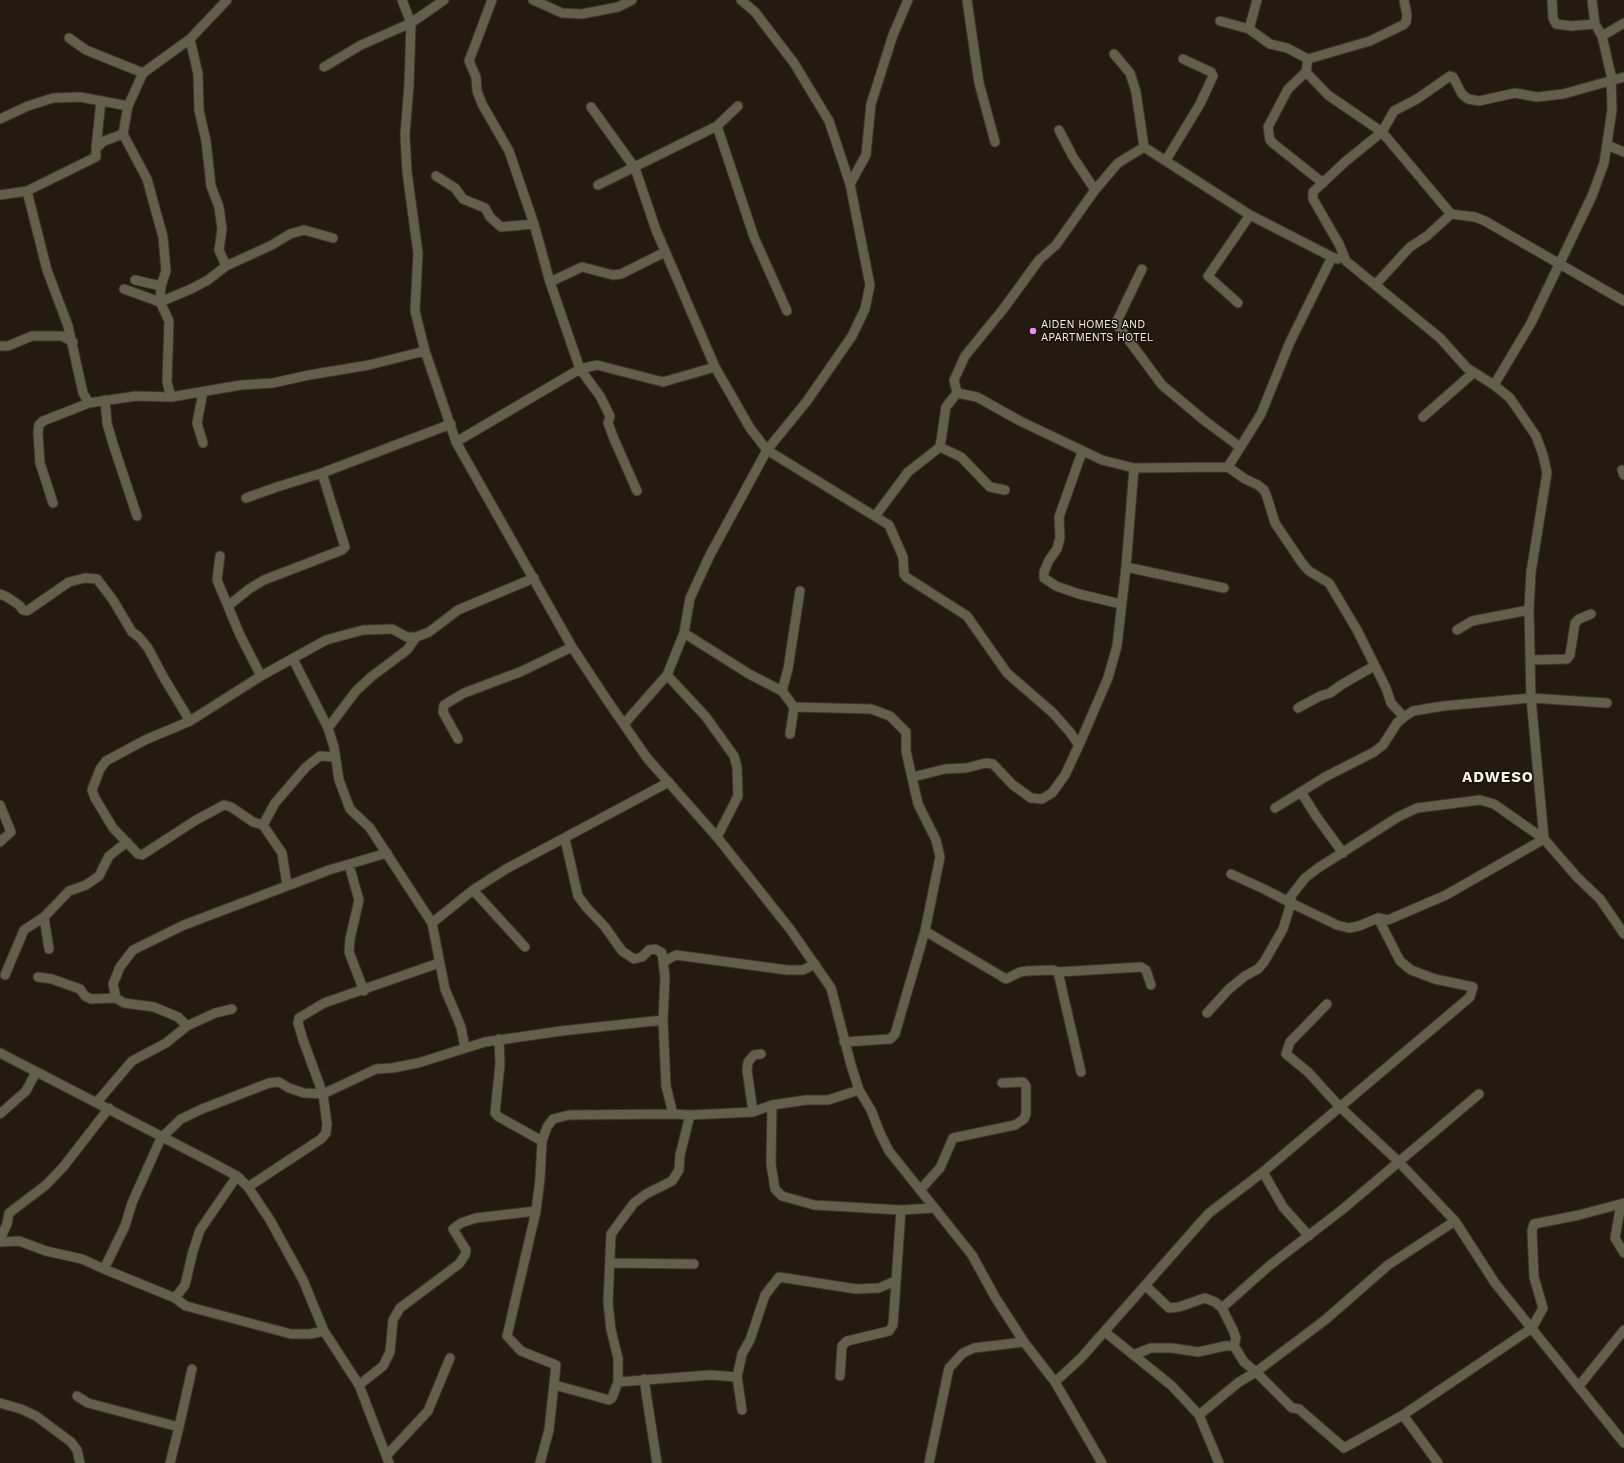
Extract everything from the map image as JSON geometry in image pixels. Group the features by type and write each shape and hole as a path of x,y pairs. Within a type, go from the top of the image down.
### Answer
{"street":[{"path":"171,397 167,382 169,321 160,302 161,286 166,271 163,237 147,179 123,134 128,106 143,73 190,39 227,0"},
{"path":"402,0 411,23 409,85 405,135 407,172 418,253 415,311 425,351 456,442 572,647 647,758 717,837 790,929 831,988 844,1042 859,1090 871,1110 889,1151 972,1255 995,1297 1024,1342 1055,1382 1102,1463"},
{"path":"324,67 361,45 411,23 444,0"},
{"path":"492,0 469,61 476,77 477,91 509,151 534,224 550,282 580,368 600,396 610,416 608,423 621,458 637,491"},
{"path":"533,0 562,13 582,14 618,7 632,0"},
{"path":"624,724 656,690 667,675 684,633 690,598 707,562 767,450 807,401 852,336 865,309 870,285 850,184 829,121 794,63 755,12 740,0"},
{"path":"850,184 866,155 871,104 893,35 908,0"},
{"path":"967,0 979,83 995,142"},
{"path":"1249,29 1258,0"},
{"path":"1220,21 1249,29 1270,44 1287,48 1308,59 1370,41 1403,25 1406,22 1407,15 1404,0"},
{"path":"1552,0 1553,18 1556,24 1571,26 1595,24"},
{"path":"1494,385 1531,323 1560,264 1567,245 1592,196 1604,163 1612,110 1611,80 1602,36 1595,24 1592,0"},
{"path":"1602,36 1624,23"},
{"path":"69,38 86,50 143,73"},
{"path":"190,39 198,74 199,110 206,141 211,186 219,207 222,229 219,250 226,266"},
{"path":"1114,54 1130,73 1136,92 1144,147"},
{"path":"1308,59 1306,72 1288,89 1268,127 1268,135 1274,144 1323,183"},
{"path":"1166,160 1200,104 1213,76 1211,72 1183,60"},
{"path":"1306,72 1328,95 1382,132 1451,214 1475,217 1485,221 1624,301"},
{"path":"1346,261 1339,244 1313,200 1313,192 1382,132 1394,111 1417,99 1450,76 1453,77 1462,94 1468,99 1479,101 1515,93 1537,97 1563,94 1590,88 1624,77"},
{"path":"0,119 28,106 53,98 80,97 128,106"},
{"path":"0,196 27,191 96,157 101,101"},
{"path":"598,185 635,168 717,126 738,106"},
{"path":"590,107 635,168 665,252 715,368 750,428 767,450 876,515 892,529 895,540 903,556 904,574 906,578 967,616 1007,673 1052,712 1079,745"},
{"path":"717,126 754,237 787,310"},
{"path":"1059,130 1073,157 1095,190"},
{"path":"96,148 104,141 123,134"},
{"path":"1607,145 1624,152"},
{"path":"1144,147 1250,215 1332,258 1346,261 1376,284 1440,338 1467,368 1494,385 1510,398 1536,436 1543,454 1547,473 1531,572 1529,610 1531,698 1544,838"},
{"path":"957,393 954,380 965,356 1004,308 1039,260 1056,245 1095,190 1118,163 1144,147"},
{"path":"436,176 455,188 463,199 485,208 501,227 534,224"},
{"path":"27,191 47,270 73,342 83,393 89,403"},
{"path":"1376,284 1410,247 1427,236 1451,214"},
{"path":"1238,303 1208,276 1250,215"},
{"path":"124,289 160,302 197,286 226,266 272,245 290,234 304,230 333,238"},
{"path":"550,282 582,267 613,275 621,274 665,252"},
{"path":"1228,467 1262,414 1290,342 1332,258"},
{"path":"1142,269 1116,323 1162,385 1205,421 1240,447"},
{"path":"135,280 161,286"},
{"path":"0,346 8,346 32,336 62,336 73,342"},
{"path":"53,503 40,463 39,425 89,403 136,396 171,397 242,385 273,383 309,375 369,365 425,351"},
{"path":"456,442 580,368 597,365 663,382 715,368"},
{"path":"1423,417 1473,373"},
{"path":"202,443 197,423 203,392"},
{"path":"876,515 908,472 940,447 946,407 957,393"},
{"path":"957,393 977,397 1020,421 1067,442 1082,452 1102,460 1134,468 1228,467 1245,479 1258,485 1264,490 1275,523 1286,542 1309,571 1329,583 1357,630 1386,688 1391,703 1404,717"},
{"path":"105,400 109,430 137,516"},
{"path":"246,498 322,473 451,424"},
{"path":"940,447 961,457 990,486 1005,490"},
{"path":"1082,452 1059,517 1060,538 1057,549 1049,560 1044,572 1044,578 1056,586 1079,594 1121,604"},
{"path":"913,777 986,763 994,764 1013,785 1031,798 1042,799 1052,793 1066,775 1108,678 1117,646 1126,566 1134,468"},
{"path":"228,606 249,588 264,580 342,550 345,547 322,473"},
{"path":"220,556 217,580 240,635 261,676"},
{"path":"1126,566 1224,588"},
{"path":"0,594 27,611 70,582 85,578 97,579 114,600 132,632 139,637 148,648 190,721"},
{"path":"287,885 282,853 263,825 253,822 231,807 224,806 196,820 142,855 138,854 113,828 95,798 92,790 100,769 106,761 127,749 190,721 261,676 326,640 363,630 392,629 407,637 416,637 429,632 458,610 534,578"},
{"path":"782,691 788,669 800,591"},
{"path":"1457,630 1472,621 1529,610"},
{"path":"1530,660 1567,659 1570,655 1575,624 1580,619 1591,614"},
{"path":"684,633 749,674 782,691 794,707 790,734"},
{"path":"328,728 356,691 370,677 407,650 416,637"},
{"path":"458,739 443,712 444,706 464,693 520,672 572,647"},
{"path":"293,659 328,728 334,747 334,757 339,780 350,809 370,828 432,923 445,989 461,1027 466,1048"},
{"path":"1298,708 1320,696 1330,693 1374,666"},
{"path":"667,675 706,717 734,756 737,767 738,796 717,837"},
{"path":"1275,808 1325,777 1374,752 1383,745 1397,723 1413,712 1443,706 1531,698 1607,703"},
{"path":"794,707 871,709 890,716 906,732 906,751 918,804 936,840 940,857 925,931 895,1034 890,1039 844,1042"},
{"path":"263,825 275,803 306,767 320,756 334,757"},
{"path":"432,923 473,890 534,854 565,839 669,782"},
{"path":"1301,792 1316,816 1343,853"},
{"path":"1207,1013 1229,990 1245,976 1258,969 1264,962 1283,929 1292,903 1292,896 1305,878 1398,817 1418,808 1480,800 1494,804 1544,838 1577,877 1600,899 1624,934"},
{"path":"0,805 11,832 0,842"},
{"path":"1231,874 1337,925 1349,928 1360,926 1378,918 1388,920 1446,895 1544,838"},
{"path":"565,839 578,896 605,927 622,951 634,959 642,957 649,950 656,949 662,953 664,962 663,1020 666,1086 673,1114"},
{"path":"5,975 24,930 44,917 69,891 86,885 99,876 109,856 127,842"},
{"path":"116,998 113,984 120,967 133,950 184,924 329,870 387,853"},
{"path":"349,865 359,900 350,939 349,952 364,991"},
{"path":"473,890 526,947"},
{"path":"44,917 49,949"},
{"path":"1055,1382 1081,1358 1105,1332 1209,1213 1263,1172 1340,1108 1463,1003 1473,992 1473,987 1467,984 1436,979 1411,970 1400,961 1378,918"},
{"path":"925,931 1006,979 1020,972 1027,971 1053,970 1058,972 1141,967 1146,970 1151,985"},
{"path":"664,962 676,955 787,970 803,970 815,964"},
{"path":"248,1187 323,1136 327,1124 323,1094 303,1040 298,1023 299,1018 324,1003 364,991 439,963"},
{"path":"1058,972 1081,1072"},
{"path":"38,977 52,979 80,989 85,996 91,999 116,998 124,1003 154,1007 178,1017 187,1026"},
{"path":"1327,1004 1290,1042 1286,1054 1308,1072 1340,1108 1398,1161 1455,1221 1495,1283 1624,1444"},
{"path":"97,1102 132,1061 166,1043 187,1026 216,1013 232,1009"},
{"path":"104,1269 125,1226 132,1203 161,1138 181,1120 202,1109 269,1082 279,1082 289,1088 304,1093 323,1094 376,1069 392,1068 418,1063 499,1039 663,1020"},
{"path":"499,1039 500,1064 495,1113 499,1118 542,1141"},
{"path":"0,1053 109,1108 161,1138 238,1176 248,1187 270,1220 303,1280 324,1331 359,1385 378,1438 388,1459 428,1411 450,1358"},
{"path":"753,1112 747,1079 748,1062 754,1055 761,1054"},
{"path":"0,1114 26,1091 36,1072"},
{"path":"920,1190 940,1168 953,1138 1015,1124 1024,1119 1026,1114 1026,1086 1023,1082 1002,1083"},
{"path":"540,1463 549,1430 556,1365 521,1351 507,1336 536,1210 540,1179 542,1141 547,1127 553,1119 569,1115 690,1115 753,1112 772,1105 806,1100 828,1100 859,1090"},
{"path":"1222,1308 1269,1266 1309,1236 1479,1094"},
{"path":"772,1105 771,1164 775,1189 782,1196 814,1205 901,1210 934,1208"},
{"path":"109,1108 64,1166 46,1185 9,1213 7,1224 0,1240 20,1241 46,1251 76,1257 175,1298 186,1306 292,1334 310,1334 324,1331"},
{"path":"555,1385 609,1400 612,1398 618,1382 618,1358 611,1330 608,1303 611,1263 611,1234 620,1220 634,1204 646,1194 672,1181 679,1170 680,1155 690,1115"},
{"path":"1263,1172 1283,1207 1309,1236"},
{"path":"175,1298 185,1285 200,1230 238,1176"},
{"path":"1145,1285 1169,1308 1179,1307 1204,1298 1215,1302 1222,1308 1233,1330 1236,1338 1234,1346 1244,1362 1292,1408 1299,1409 1344,1448 1403,1415 1532,1328 1543,1308 1534,1277 1532,1231 1534,1224 1622,1204 1615,1238 1624,1253"},
{"path":"359,1385 383,1366 390,1352 393,1320 400,1308 459,1264 465,1255 466,1250 453,1229 455,1226 476,1218 536,1210"},
{"path":"840,1376 842,1346 847,1341 889,1331 893,1325 901,1210"},
{"path":"1199,1415 1239,1382 1256,1372 1325,1320 1388,1265 1455,1221"},
{"path":"611,1263 694,1264"},
{"path":"742,1410 737,1377 742,1354 750,1340 765,1295 779,1277 856,1288 879,1288 895,1281"},
{"path":"1579,1386 1624,1330"},
{"path":"1105,1332 1172,1386 1199,1415 1219,1463"},
{"path":"929,1463 949,1368 963,1353 974,1348 1024,1342"},
{"path":"1133,1355 1151,1348 1172,1348 1198,1352 1225,1346 1234,1346"},
{"path":"170,1463 192,1369"},
{"path":"618,1382 710,1375 737,1377"},
{"path":"644,1379 658,1463"},
{"path":"77,1396 88,1403 179,1427"},
{"path":"0,1403 21,1408 36,1416 67,1439 77,1450 80,1463"},
{"path":"1403,1415 1438,1463"}],"place":[{"name":"AIDEN HOMES AND APARTMENTS HOTEL","path":"1033,331"}],"district":[{"name":"ADWESO","path":"1498,778"}]}
